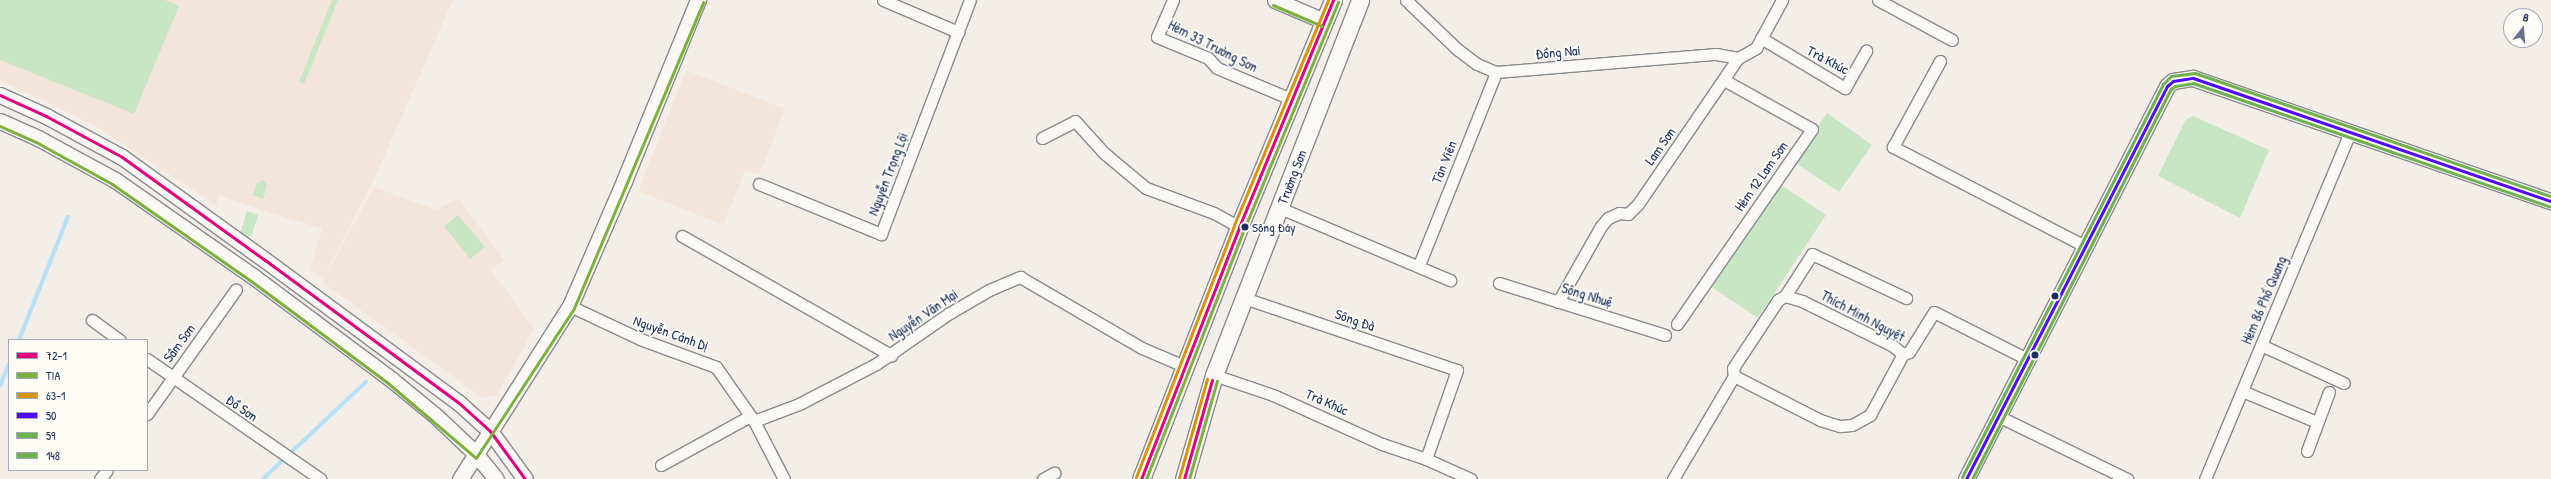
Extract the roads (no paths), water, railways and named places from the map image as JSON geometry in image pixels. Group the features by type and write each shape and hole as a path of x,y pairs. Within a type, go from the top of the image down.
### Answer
{"main road":[{"path":"460,479 475,453 570,306 698,0"},
{"path":"1275,0 1324,21"},
{"path":"1141,479 1239,227 1333,0"},
{"name":"Trường Sơn","path":"1184,479 1214,375 1360,0"},
{"path":"1966,479 2167,86 2179,78 2193,78 2551,201"},
{"path":"0,95 46,116 122,158 265,260 455,400 490,431 525,479"},
{"path":"0,121 38,138 114,180 254,277 392,380 475,453 496,479"},
{"path":"254,277 265,260"}],"street":[{"path":"883,0 958,32"},
{"name":"Nguyễn Trọng Lội","path":"759,184 881,234 970,0"},
{"name":"Hẻm 33 Trường Sơn","path":"1173,0 1157,37 1208,58 1216,68 1291,99"},
{"name":"Đồng Nai","path":"1406,0 1457,49 1477,64 1496,72 1716,54 1738,58"},
{"name":"Lam Sơn","path":"1558,302 1601,226 1608,218 1618,213 1628,214 1638,204 1738,58 1756,48 1782,0"},
{"path":"1878,0 1952,40"},
{"name":"Trà Khúc","path":"1761,38 1845,88 1866,51"},
{"path":"1940,61 1893,147 2085,246"},
{"name":"Tản Viên","path":"1419,265 1496,72"},
{"name":"Hẻm 12 Lam Sơn","path":"1677,324 1812,129 1724,80"},
{"path":"1042,138 1075,121 1104,153 1146,188 1214,213 1239,227"},
{"name":"Hẻm 86 Phổ Quang","path":"2205,479 2350,132"},
{"path":"1280,208 1419,265 1450,280"},
{"name":"Nguyễn Văn Mại","path":"682,236 891,355 948,314 989,290 1020,277 1142,348 1184,366"},
{"path":"1673,479 1734,376 1733,368 1778,300 1785,296 1812,254 1906,298"},
{"name":"Sông Nhuệ","path":"1499,283 1665,335"},
{"name":"Sầm Sơn","path":"148,413 236,289"},
{"name":"Thích Minh Nguyệt","path":"1734,376 1820,420 1840,426 1852,425 1870,415 1903,354 1893,346 1809,304 1785,296"},
{"name":"Sông Đà","path":"1244,298 1457,370 1426,459"},
{"name":"Nguyễn Cảnh Dị","path":"570,306 640,339 716,367 752,419 784,479"},
{"path":"1903,354 1909,352 1934,312 2027,359"},
{"path":"92,320 119,339"},
{"path":"2261,345 2344,383"},
{"path":"661,466 752,419 820,394 891,355"},
{"name":"Đồ Sơn","path":"148,360 320,479"},
{"name":"Trà Khúc","path":"1214,375 1273,395 1382,444 1426,459 1471,479"},
{"path":"2242,391 2317,422"},
{"path":"2307,451 2329,392"},
{"path":"1998,416 2127,479"},
{"path":"100,479 106,471"},
{"path":"1043,479 1054,473"}],"waterway":[{"path":"19,339 68,217"},
{"path":"0,386 8,366"},
{"path":"263,479 366,382"}],"place":[{"name":"Sông Đáy","path":"1245,227"}]}
